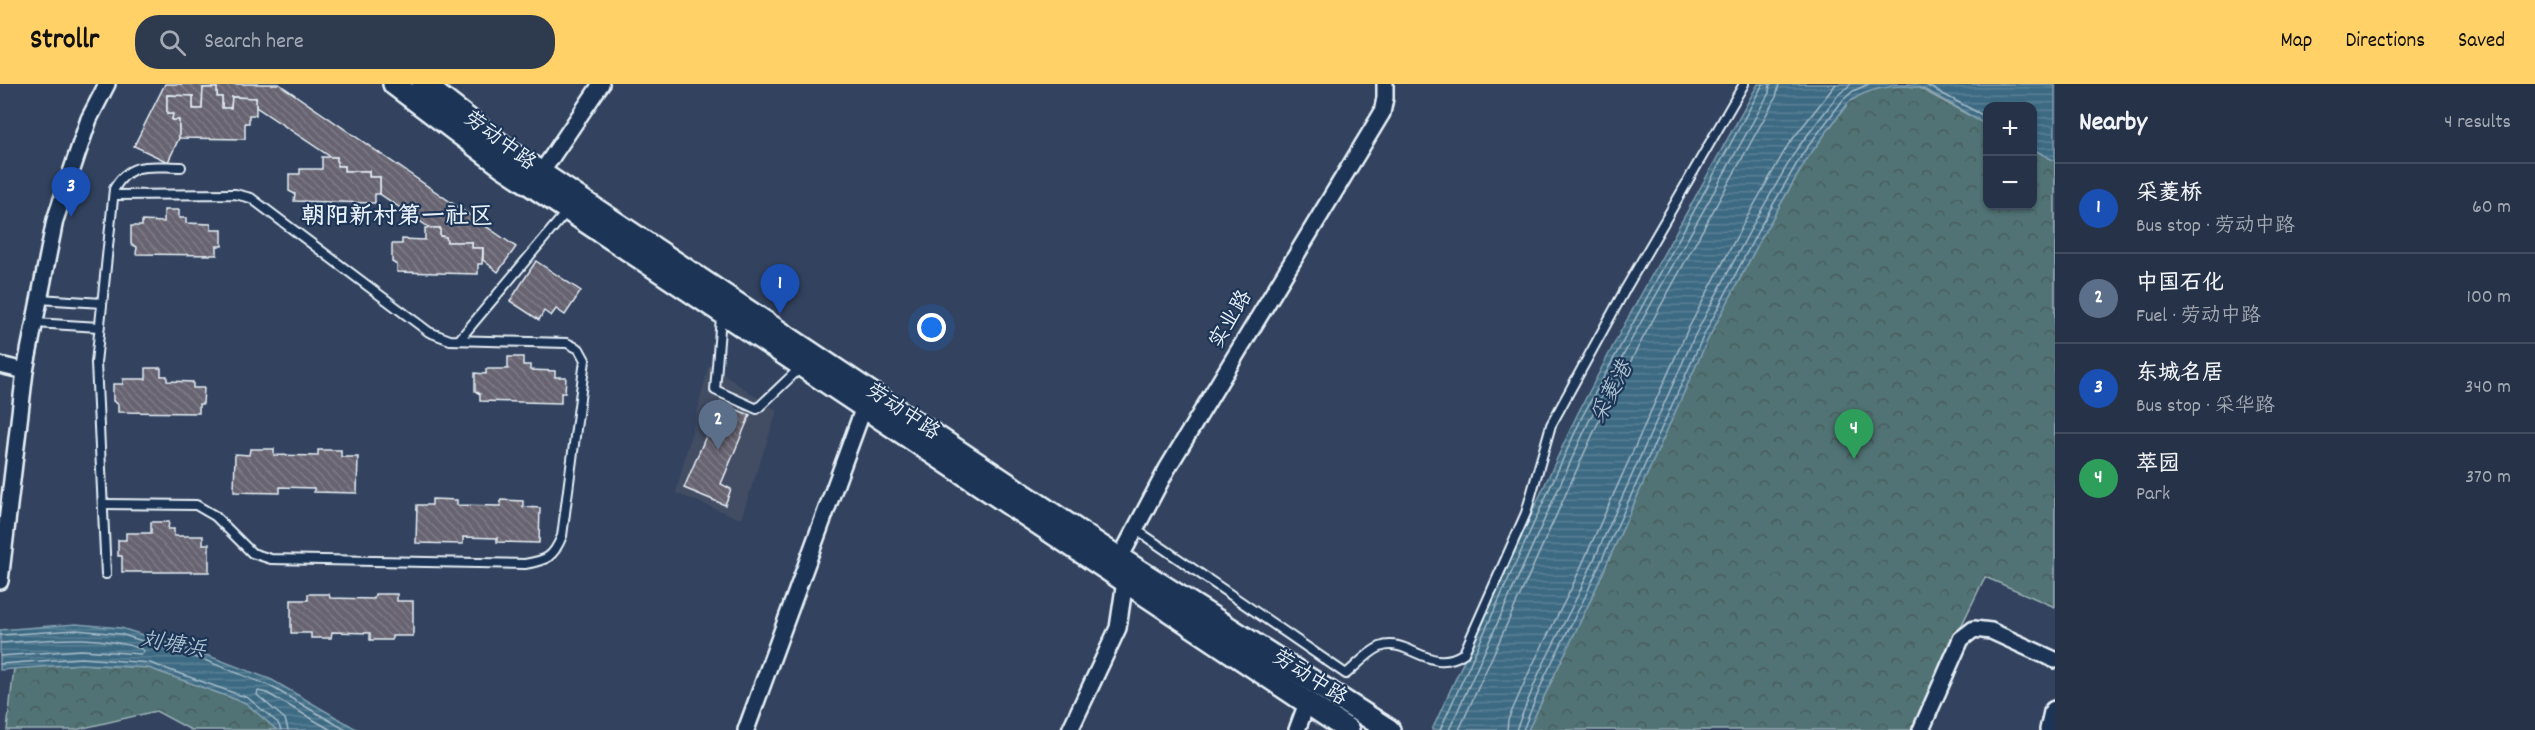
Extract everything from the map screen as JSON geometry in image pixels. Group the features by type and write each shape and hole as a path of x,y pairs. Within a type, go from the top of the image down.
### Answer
{"main road":[{"name":"劳动中路","path":"394,84 504,166 568,210 1348,730"},
{"name":"劳动中路","path":"423,84 541,173 1120,558 1389,730"},
{"path":"2051,730 2055,712"}],"street":[{"path":"0,581 26,371 55,220 89,118 107,84"},
{"path":"541,173 601,84"},
{"name":"实业路","path":"1120,558 1167,468 1382,113 1385,98 1384,84"},
{"path":"0,364 26,371"},
{"path":"746,730 864,407"},
{"path":"1070,730 1119,628 1125,581 1120,558"},
{"path":"1921,730 1961,639 1974,629 1991,631 2055,660"},
{"path":"1298,730 1307,703"}],"lane":[{"path":"1136,529 1346,674 1377,648 1391,644 1435,660 1453,660 1464,653 1526,513 1551,425 1626,288 1744,84"},
{"path":"105,574 96,363 114,195 120,178 135,167 181,167"},
{"path":"103,504 196,505 215,516 252,553 271,558 525,564 544,561 556,551 562,536 585,360 579,349 567,343 450,340 429,332 250,198 235,194 114,195"},
{"path":"459,340 568,210"},
{"path":"39,299 102,303"},
{"path":"722,312 716,390 757,409 803,366"},
{"path":"35,323 99,327"}],"shaded area":[{"path":"709,365 777,411 741,519 676,493"}],"green space":[{"path":"1893,85 1918,87 1983,123 1983,210 2037,210 2037,151 2055,161 2055,607 1985,577 1911,730 1528,730 1591,599 1707,341 1766,229 1808,157 1848,103 1869,91"},
{"path":"81,664 149,668 246,703 277,730 191,730 156,711 75,730 7,730 14,668"}],"water":[{"name":"采菱港","path":"1758,84 2055,84 2055,161 2037,151 2037,102 1983,102 1983,123 1918,87 1881,88 1863,94 1848,103 1808,157 1766,229 1707,341 1591,599 1528,730 1432,730 1577,415 1623,327"},
{"name":"刘塘浜","path":"76,624 121,628 209,656 272,680 358,730 277,730 246,703 149,668 81,664 0,670 0,630"}],"building":[{"path":"165,84 279,84 516,247 498,272 483,260 483,248 472,248 472,242 447,242 446,237 440,236 440,228 430,228 380,194 380,177 369,177 369,171 344,171 344,166 337,166 337,157 331,157 256,107 256,98 232,97 231,108 222,108 222,97 217,97 217,88 203,88 202,109 193,109 193,96 167,95 167,114 173,114 172,120 179,120 179,138 168,162 134,146"},
{"path":"203,88 217,88 217,97 222,97 222,108 231,108 232,97 256,98 256,115 249,115 249,123 245,123 245,139 179,138 179,120 172,120 173,114 167,114 167,95 193,96 193,109 202,109"},
{"path":"322,157 337,157 337,166 344,166 344,171 369,171 369,177 380,177 380,194 375,194 375,203 294,201 295,194 289,191 289,174 300,174 300,169 322,169"},
{"path":"164,210 179,210 179,218 186,218 186,223 211,224 211,230 222,230 222,246 217,246 217,255 136,254 137,247 131,244 131,226 142,226 142,221 164,222"},
{"path":"425,228 440,228 440,236 446,237 447,242 472,242 472,248 483,248 482,264 478,264 478,274 397,272 397,265 392,262 392,244 402,244 402,239 425,240"},
{"path":"536,261 581,291 565,315 556,309 551,316 544,311 539,320 510,301"},
{"path":"508,357 523,357 523,365 530,365 530,370 555,371 555,377 566,377 565,393 561,393 561,403 480,401 480,394 475,391 475,373 486,374 486,369 508,369"},
{"path":"146,368 161,368 161,376 167,376 167,381 193,382 193,388 204,388 203,404 199,404 199,413 118,412 118,404 113,401 113,384 123,384 123,379 146,379"},
{"path":"720,403 750,415 721,484 731,489 725,505 684,488"},
{"path":"250,449 274,449 274,455 318,456 318,450 341,450 341,457 358,457 357,493 314,492 314,488 280,487 280,493 234,492 235,454 249,455"},
{"path":"432,499 457,500 457,505 500,506 501,500 523,501 523,507 540,508 539,543 497,542 497,538 463,537 463,544 416,543 417,505 432,505"},
{"path":"151,522 169,522 168,529 174,529 174,536 203,536 203,544 209,544 209,572 122,572 122,556 118,556 118,540 126,540 126,533 151,533"},
{"path":"308,594 329,594 330,598 374,599 375,594 397,594 397,601 413,601 413,636 392,636 392,640 370,640 370,633 332,632 331,638 311,638 311,633 291,633 291,600 308,600"}],"place":[{"name":"东城名居","path":"71,217"},
{"name":"采菱桥","path":"780,314"},
{"name":"中国石化","path":"718,450"},
{"name":"萃园","path":"1854,459"}],"district":[{"name":"朝阳新村第一社区","path":"397,218"}]}
